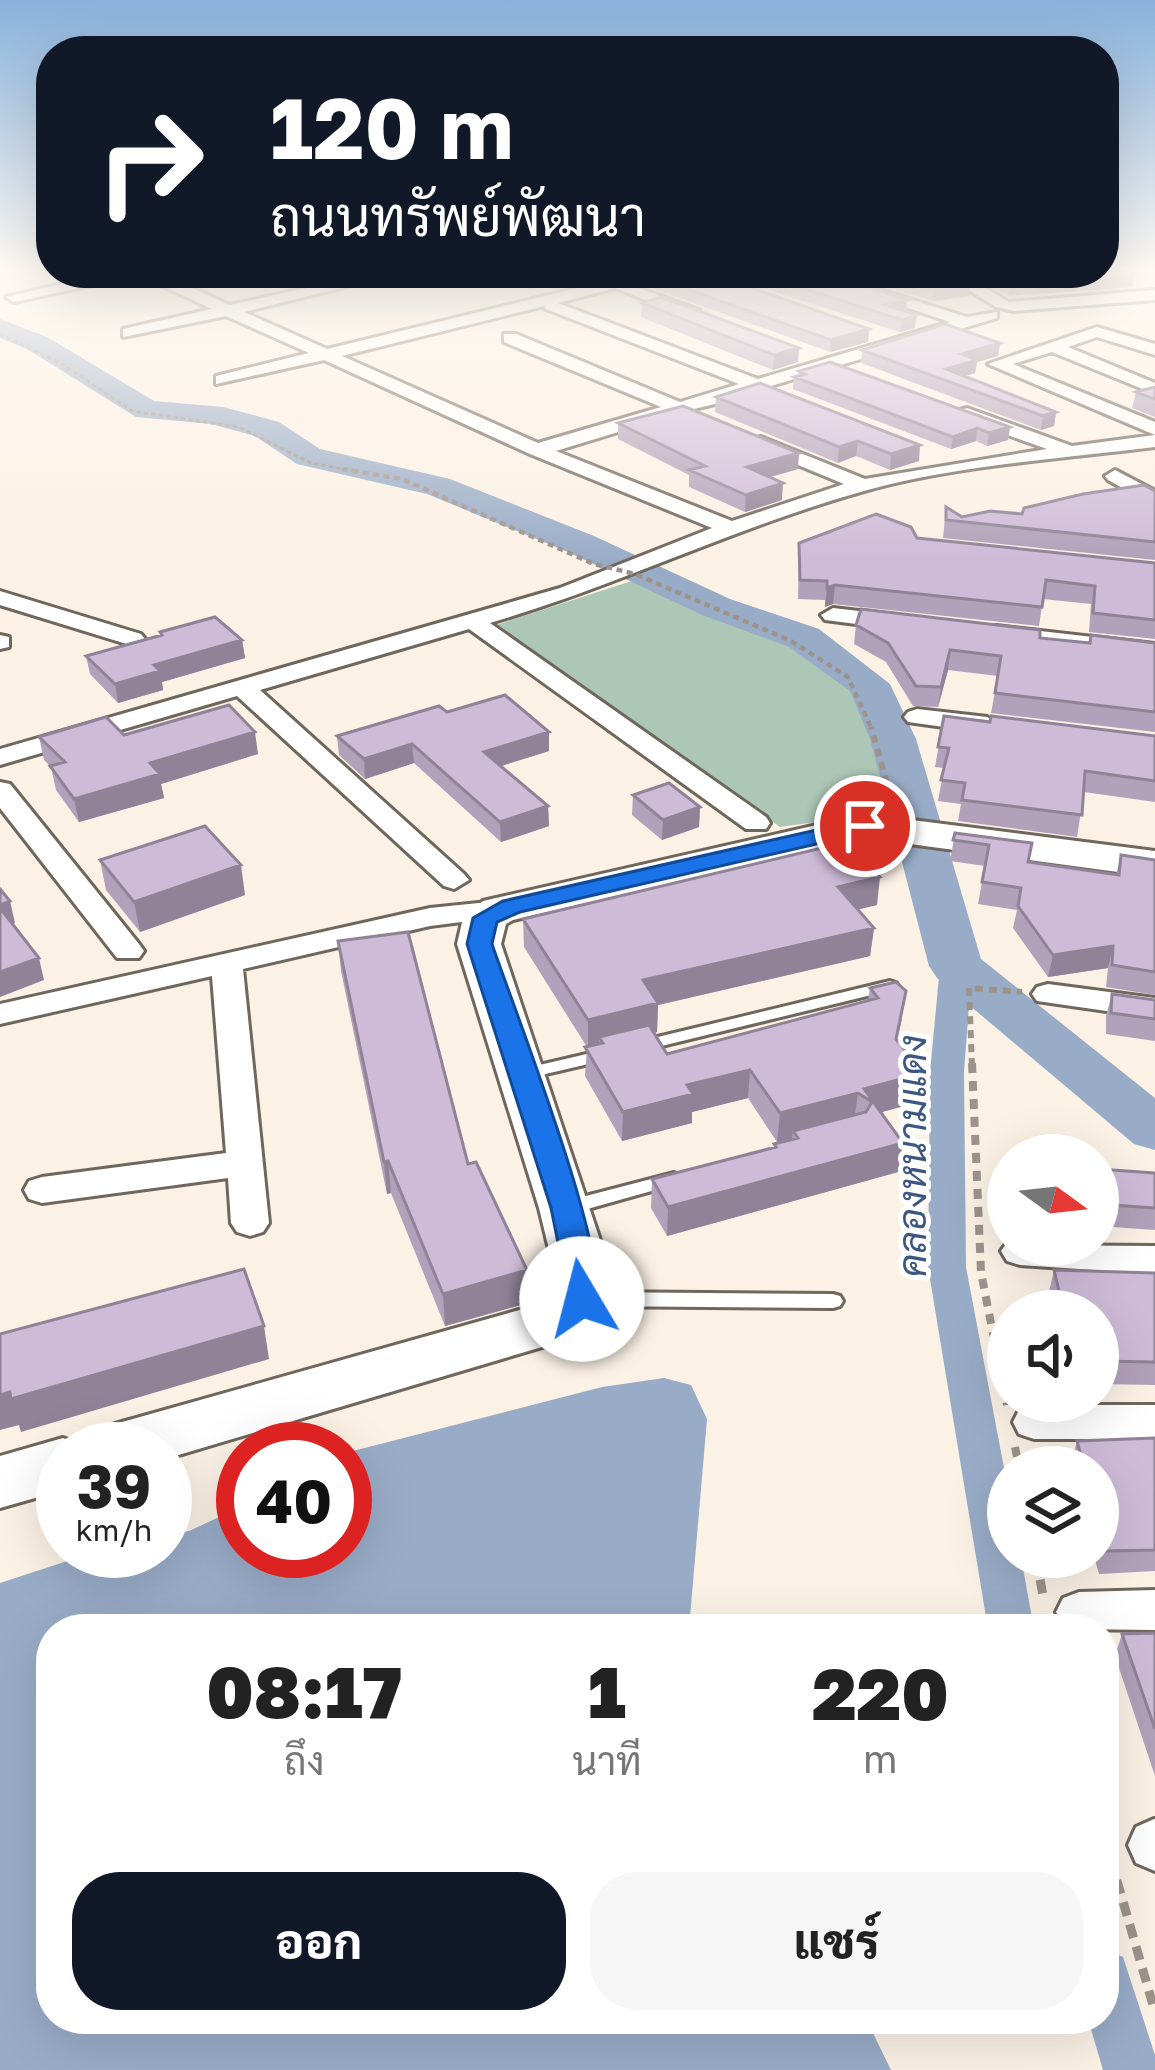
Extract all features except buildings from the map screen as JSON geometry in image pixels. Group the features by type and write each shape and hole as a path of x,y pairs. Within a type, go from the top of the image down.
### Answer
{"street":[{"path":"222,380 274,368"},
{"path":"349,368 731,528"},
{"path":"581,368 719,425"},
{"path":"712,368 797,400"},
{"path":"537,450 814,368"},
{"path":"842,368 873,379"},
{"path":"1006,368 1155,428"},
{"path":"1113,368 1155,389"},
{"path":"938,403 1070,451"},
{"path":"740,434 863,485"},
{"path":"0,757 474,622 611,578 731,528 863,485 963,466 1155,441"},
{"path":"922,449 963,466"},
{"path":"1115,476 1155,500"},
{"path":"0,598 133,639 100,649 0,617"},
{"path":"833,615 925,625"},
{"path":"474,622 756,823"},
{"path":"971,630 1155,650"},
{"path":"243,688 454,880"},
{"path":"917,717 1012,728"},
{"path":"0,790 128,951"},
{"path":"0,1014 430,916 498,910 871,826 1155,864"},
{"path":"192,1427 549,1324 582,1299 582,1270 566,1208 479,944 485,918 498,910"},
{"path":"227,965 250,1223"},
{"path":"1048,994 1155,1008"},
{"path":"42,1190 245,1163"},
{"path":"1119,1258 1155,1260"},
{"path":"1020,1430 1155,1423"},
{"path":"0,1481 36,1471"},
{"path":"1063,1611 1155,1610"}],"lane":[{"path":"520,1075 896,985"},
{"path":"566,1208 700,1173"},
{"path":"582,1299 833,1300"}],"path":[{"path":"67,368 132,411 216,421 239,427 311,463 402,479 594,564 635,574 790,641 848,677 877,741 896,814 869,817 871,826"},
{"path":"1019,1446 1020,1430 981,1272 969,988 1048,994"},
{"path":"1046,1578 1063,1611"},
{"path":"1119,1888 1155,2012"}],"green space":[{"path":"638,579 781,636 832,665 846,679 862,710 887,812 780,827 496,625"}],"water":[{"path":"664,1378 691,1385 707,1419 690,1614 36,1614 36,2034 873,2034 891,2070 0,2070 0,1583 36,1571 36,1578 192,1578 192,1530 216,1518 216,1578 372,1578 372,1446 602,1387"}],"waterway":[{"path":"77,368 147,410 212,414 267,429 309,457 438,486 581,544 716,607 804,638 869,684 893,739 956,966 1155,1130"},
{"name":"คลองหนามแดง","path":"956,966 947,1072 947,1267 1008,1614"},
{"name":"คลองหนามแดง","path":"1119,2028 1131,2070"}],"route":[{"path":"582,1299 582,1270 566,1208 479,944 485,918 512,906 865,826"}]}
